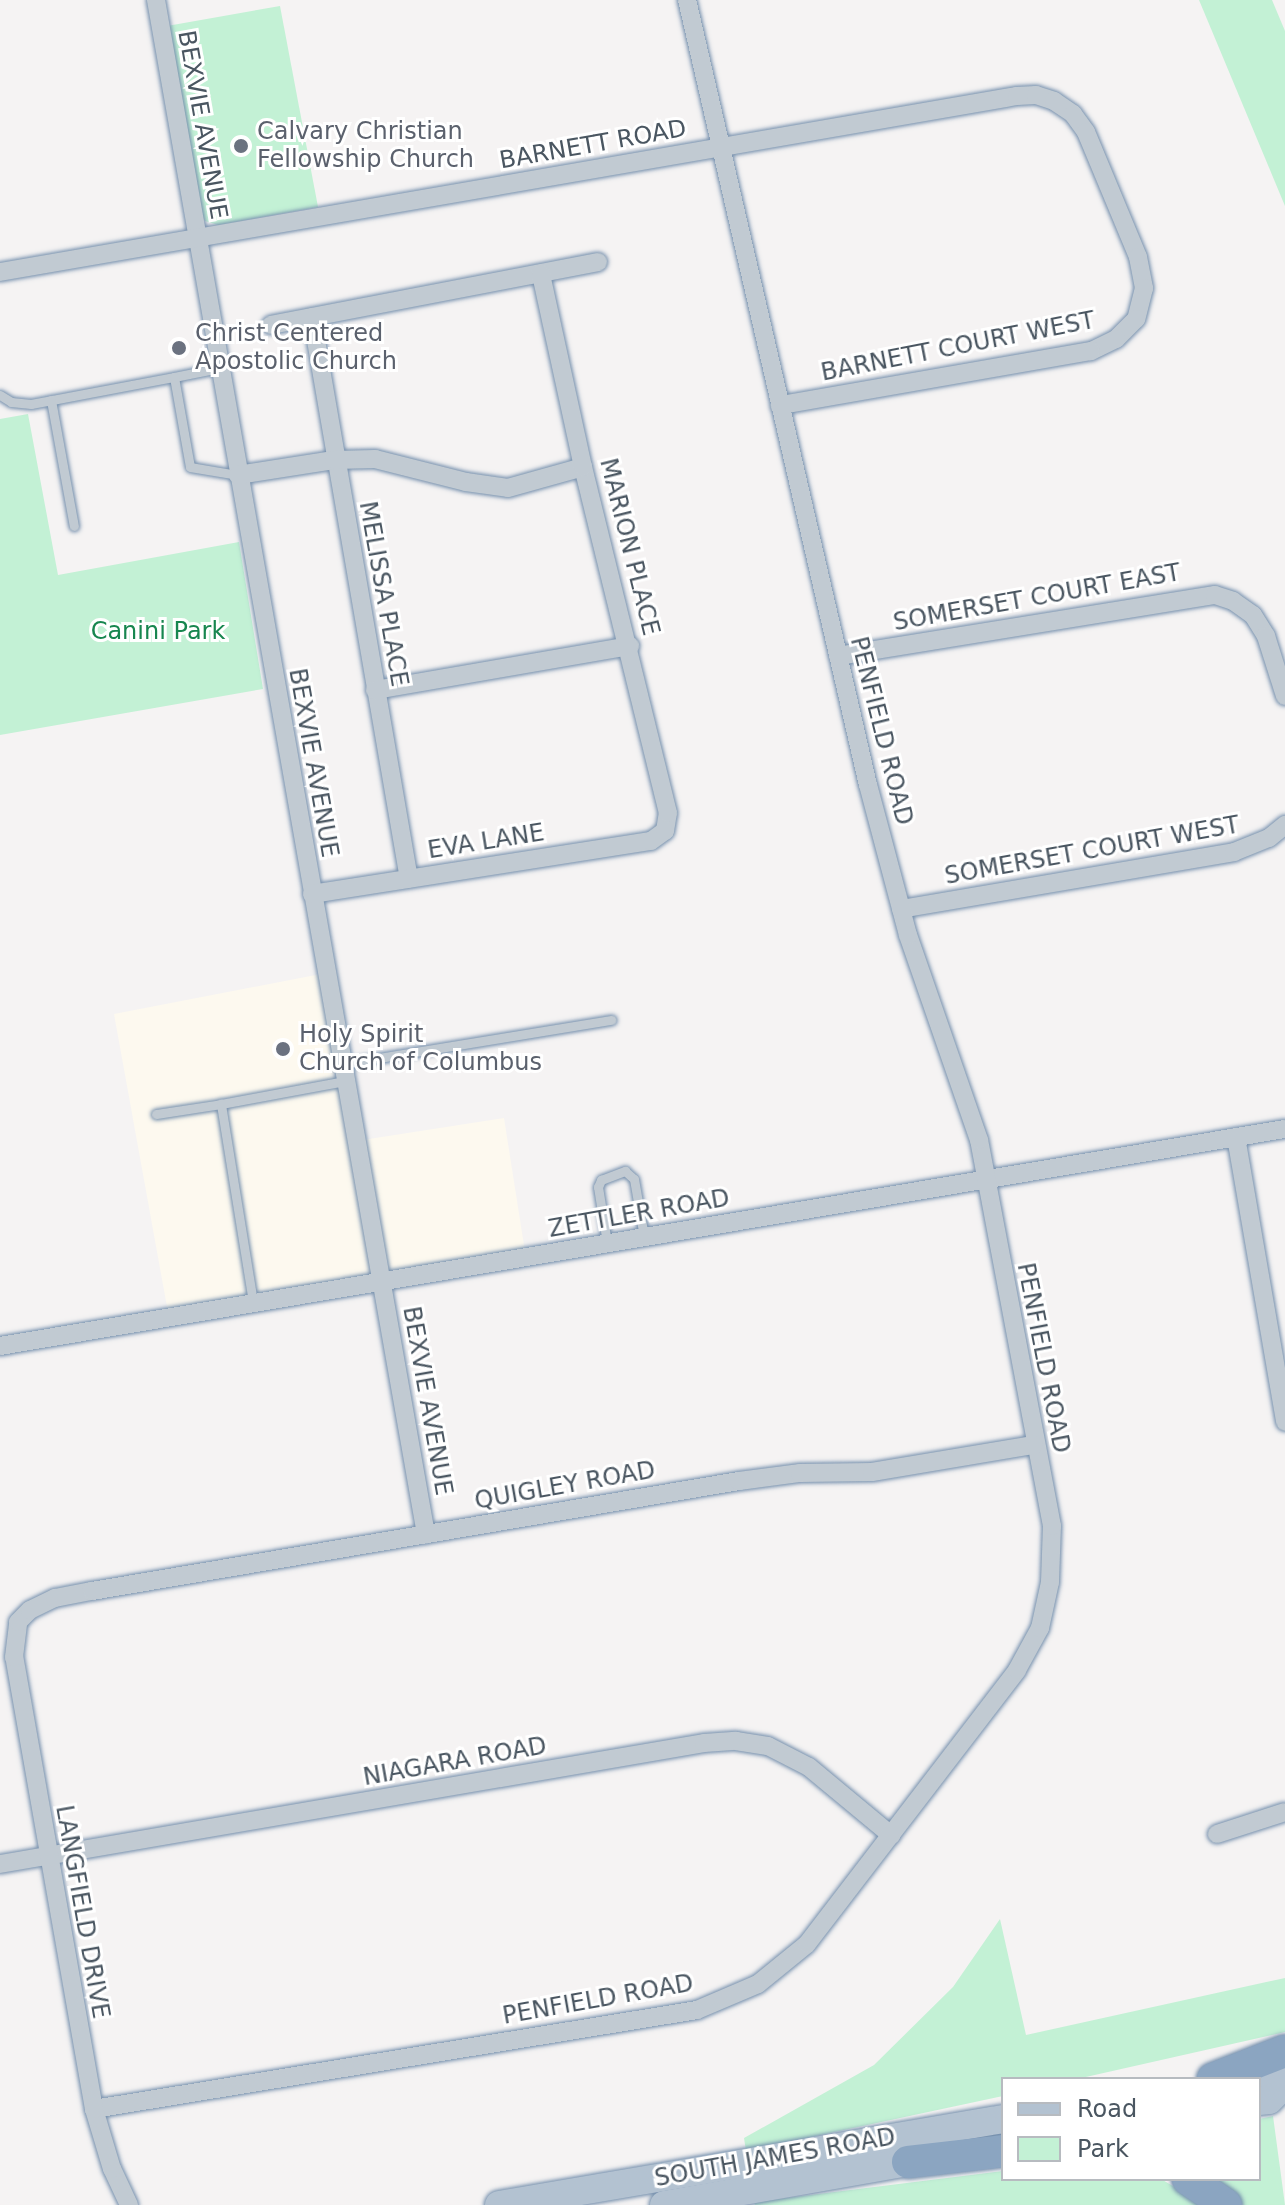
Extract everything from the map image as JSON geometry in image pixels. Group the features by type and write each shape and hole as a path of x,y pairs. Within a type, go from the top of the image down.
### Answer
{"highway":[{"path":"1218,2077 1285,2051"},
{"path":"908,2162 1001,2148"},
{"path":"1191,2181 1226,2205"}],"main road":[{"path":"1243,2077 1266,2073 1285,2084 1269,2100 1261,2101"},
{"name":"SOUTH JAMES ROAD","path":"499,2205 1001,2119"},
{"name":"SOUTH JAMES ROAD","path":"664,2205 908,2162"}],"street":[{"name":"BEXVIE AVENUE","path":"156,0 426,1534"},
{"name":"PENFIELD ROAD","path":"94,2109 697,2010 758,1984 807,1944 1017,1670 1040,1628 1050,1582 1052,1526 1034,1445 979,1140 901,909 838,656 687,0"},
{"name":"BARNETT ROAD","path":"0,272 1036,95 1054,101 1073,114 1086,132 1138,257 1144,288 1136,319"},
{"path":"271,325 598,262"},
{"name":"MARION PLACE","path":"541,274 583,467 630,646 668,813 665,831"},
{"name":"MELISSA PLACE","path":"312,317 334,460 409,879"},
{"name":"BARNETT COURT WEST","path":"780,405 1091,351 1116,339 1136,319"},
{"path":"238,475 334,460 375,459 466,482 508,488 583,467"},
{"name":"SOMERSET COURT EAST","path":"838,656 1215,595 1244,606 1266,636 1285,696"},
{"path":"375,690 630,646"},
{"name":"SOMERSET COURT WEST","path":"901,909 1234,852 1269,838 1285,825"},
{"name":"EVA LANE","path":"312,894 651,841 665,831"},
{"name":"ZETTLER ROAD","path":"0,1346 1285,1129"},
{"path":"1236,1137 1282,1387 1285,1422"},
{"name":"QUIGLEY ROAD","path":"18,1622 30,1610 55,1598 739,1481 800,1473 872,1472 1034,1445"},
{"name":"LANGFIELD DRIVE","path":"18,1622 14,1657 94,2109 112,2169 129,2205"},
{"name":"NIAGARA ROAD","path":"0,1864 704,1743 736,1741 768,1746 809,1767 891,1835"},
{"path":"1217,1834 1285,1812"}],"lane":[{"path":"0,395 11,402 51,400 219,368"},
{"path":"174,377 190,467 238,475"},
{"path":"51,400 74,526"},
{"path":"156,1114 221,1104 344,1073 611,1020"},
{"path":"221,1104 253,1302"},
{"path":"607,1243 598,1187 601,1180 625,1171 634,1179 644,1237"}],"shaded area":[{"path":"326,973 356,1141 504,1118 526,1258 169,1318 114,1014"}],"green space":[{"path":"1199,0 1272,0 1285,31 1285,206"},
{"path":"280,6 318,207 218,225 205,221 199,211 167,26"},
{"name":"Canini Park","path":"28,414 58,575 239,542 263,689 0,735 0,419"},
{"path":"1000,1919 1026,2035 1285,1978 1285,2032 1086,2077 1001,2077 1001,2096 746,2151 744,2138 874,2065 953,1987"},
{"path":"1273,2116 1285,2205 1243,2205 1214,2181 1261,2181 1261,2119"},
{"path":"1001,2171 1001,2181 1164,2181 1205,2205 755,2205 754,2202"}],"place":[{"name":"Calvary Christian Fellowship Church","path":"241,146"},
{"name":"Christ Centered Apostolic Church","path":"179,348"},
{"name":"Holy Spirit Church of Columbus","path":"283,1049"}]}
